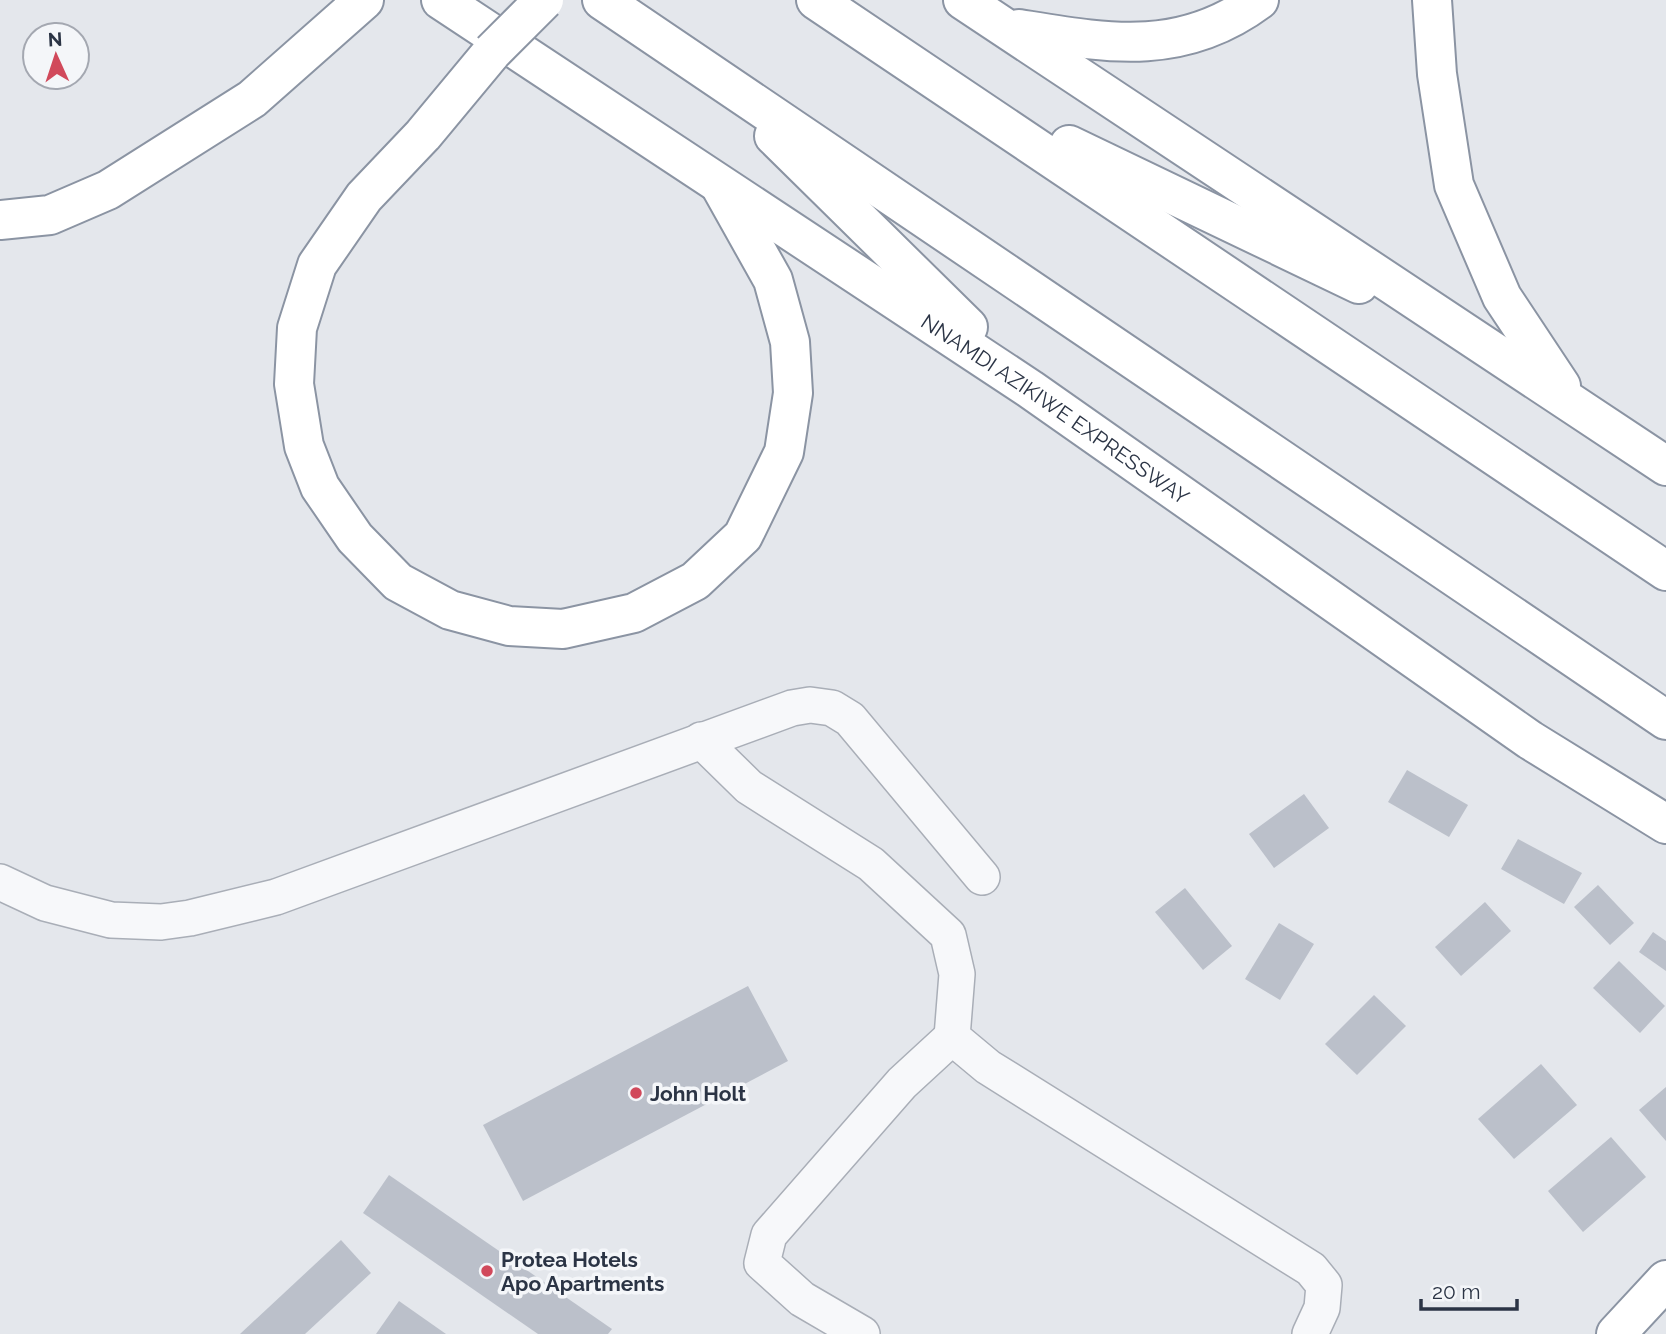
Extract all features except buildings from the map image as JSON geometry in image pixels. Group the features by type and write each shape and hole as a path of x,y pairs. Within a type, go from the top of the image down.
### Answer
{"highway":[{"path":"0,220 50,215 108,190 252,99 364,0"},
{"name":"NNAMDI AZIKIWE EXPRESSWAY","path":"441,0 1030,388 1530,740 1666,824"},
{"path":"544,0 492,52 423,135 365,197 317,265 297,328 294,384 304,446 320,487 355,538 398,582 450,610 509,626 563,629 634,613 695,581 743,536 784,452 793,393 792,367 790,342 773,280 720,184"},
{"path":"602,0 1666,720"},
{"path":"816,0 1666,571"},
{"path":"963,0 1666,466"},
{"path":"1004,27 1109,44 1165,41 1211,26 1259,0"},
{"path":"1432,0 1437,74 1454,185 1502,297 1572,403"},
{"path":"706,68 1030,388"},
{"path":"948,87 1493,349"},
{"path":"1616,1334 1666,1280"}],"street":[{"path":"0,881 45,903 98,918 161,922 190,918 276,897 701,740 792,708 810,705 843,713 982,877"},
{"path":"701,740 749,787 871,864 948,935 957,974 952,1037 902,1083 769,1235 762,1263 802,1299 862,1334"},
{"path":"952,1037 988,1067 1311,1269 1324,1285 1322,1308 1310,1334"}],"place":[{"name":"John Holt","path":"636,1093"},
{"name":"Protea Hotels Apo Apartments","path":"487,1271"}]}
